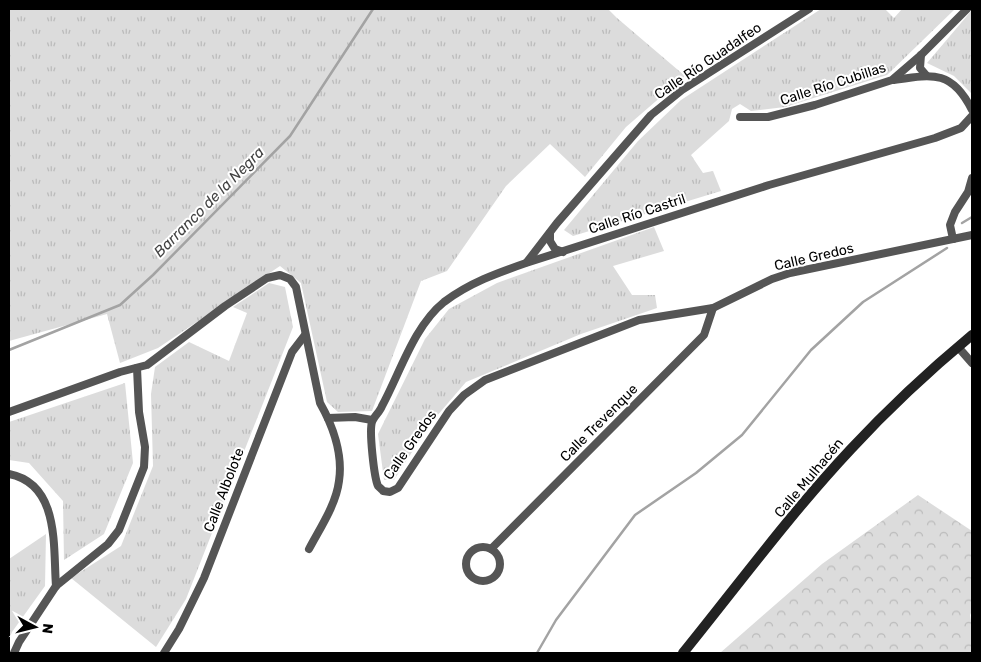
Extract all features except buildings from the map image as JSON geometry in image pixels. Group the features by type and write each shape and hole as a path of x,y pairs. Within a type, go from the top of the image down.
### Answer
{"street":[{"name":"Calle Río Guadalfeo","path":"526,263 651,115 682,90 809,9"},
{"name":"Calle Río Cubillas","path":"740,117 768,117 892,80 921,56 967,9"},
{"path":"921,56 920,68 926,75"},
{"path":"892,80 926,75 949,81 965,96 972,110"},
{"name":"Calle Río Castril","path":"372,420 381,409 414,342 427,321 442,304 463,289 488,276 769,185 935,138 961,128 972,116"},
{"path":"953,239 950,225 955,212 968,192 972,178"},
{"path":"550,233 550,241 555,249 563,252"},
{"name":"Calle Gredos","path":"372,420 370,435 378,485 383,491 390,492 398,488 449,411 464,395 485,380 639,320 713,308 772,279 790,273 972,235"},
{"path":"9,412 120,372 147,365 225,306 267,278 280,275 290,279 296,287 320,403 328,418 338,448 340,469 339,482 334,499 310,549"},
{"name":"Calle Trevenque","path":"491,549 704,335 713,308"},
{"name":"Calle Mulhacén","path":"683,653 813,492 851,448 909,391 972,334"},
{"name":"Calle Albolote","path":"164,653 204,578 292,352 305,335"},
{"path":"958,347 972,363"},
{"path":"14,653 19,642 56,586 108,544 119,530 144,467 145,448 139,412 137,368"},
{"path":"328,418 355,417 372,420"},
{"path":"9,474 32,484 45,500 51,519 56,586"},
{"name":"Calle Trevenque","path":"480,548 491,549 499,558 498,573 485,581 475,578 471,575 467,564 470,554 480,548"}],"green space":[{"path":"9,9 608,9 685,76 626,127 585,177 550,144 506,186 447,271 421,281 372,411 338,412 327,402 301,283 280,266 158,348 120,363 107,314 9,341"},
{"path":"821,9 885,9 894,18 902,9 955,9 887,75 785,107 751,111 740,104 732,109 729,121 691,155 703,173 713,171 721,191 573,236 564,230 638,141 681,100"},
{"path":"972,10 972,94 954,76 927,63"},
{"path":"654,227 664,251 613,266 632,295 655,295 657,308 581,334 466,382 430,424 394,480 384,480 378,434 425,339 449,309 497,283"},
{"path":"269,283 285,287 293,327 186,599 156,647 71,578 121,546 153,466 151,394 155,367 189,342 229,361 247,313 233,307"},
{"path":"125,383 133,463 104,534 64,560 63,501 29,463 9,460 9,422"},
{"path":"918,495 972,531 972,611 970,615 972,653 720,653 822,564"},
{"path":"46,534 45,586 12,632 9,640 9,559"}],"waterway":[{"name":"Barranco de la Negra","path":"9,350 120,305 153,275 290,136 373,9"},
{"path":"962,223 972,217"},
{"path":"537,653 556,620 635,515 696,473 742,435 811,350 863,302 947,248"}]}
